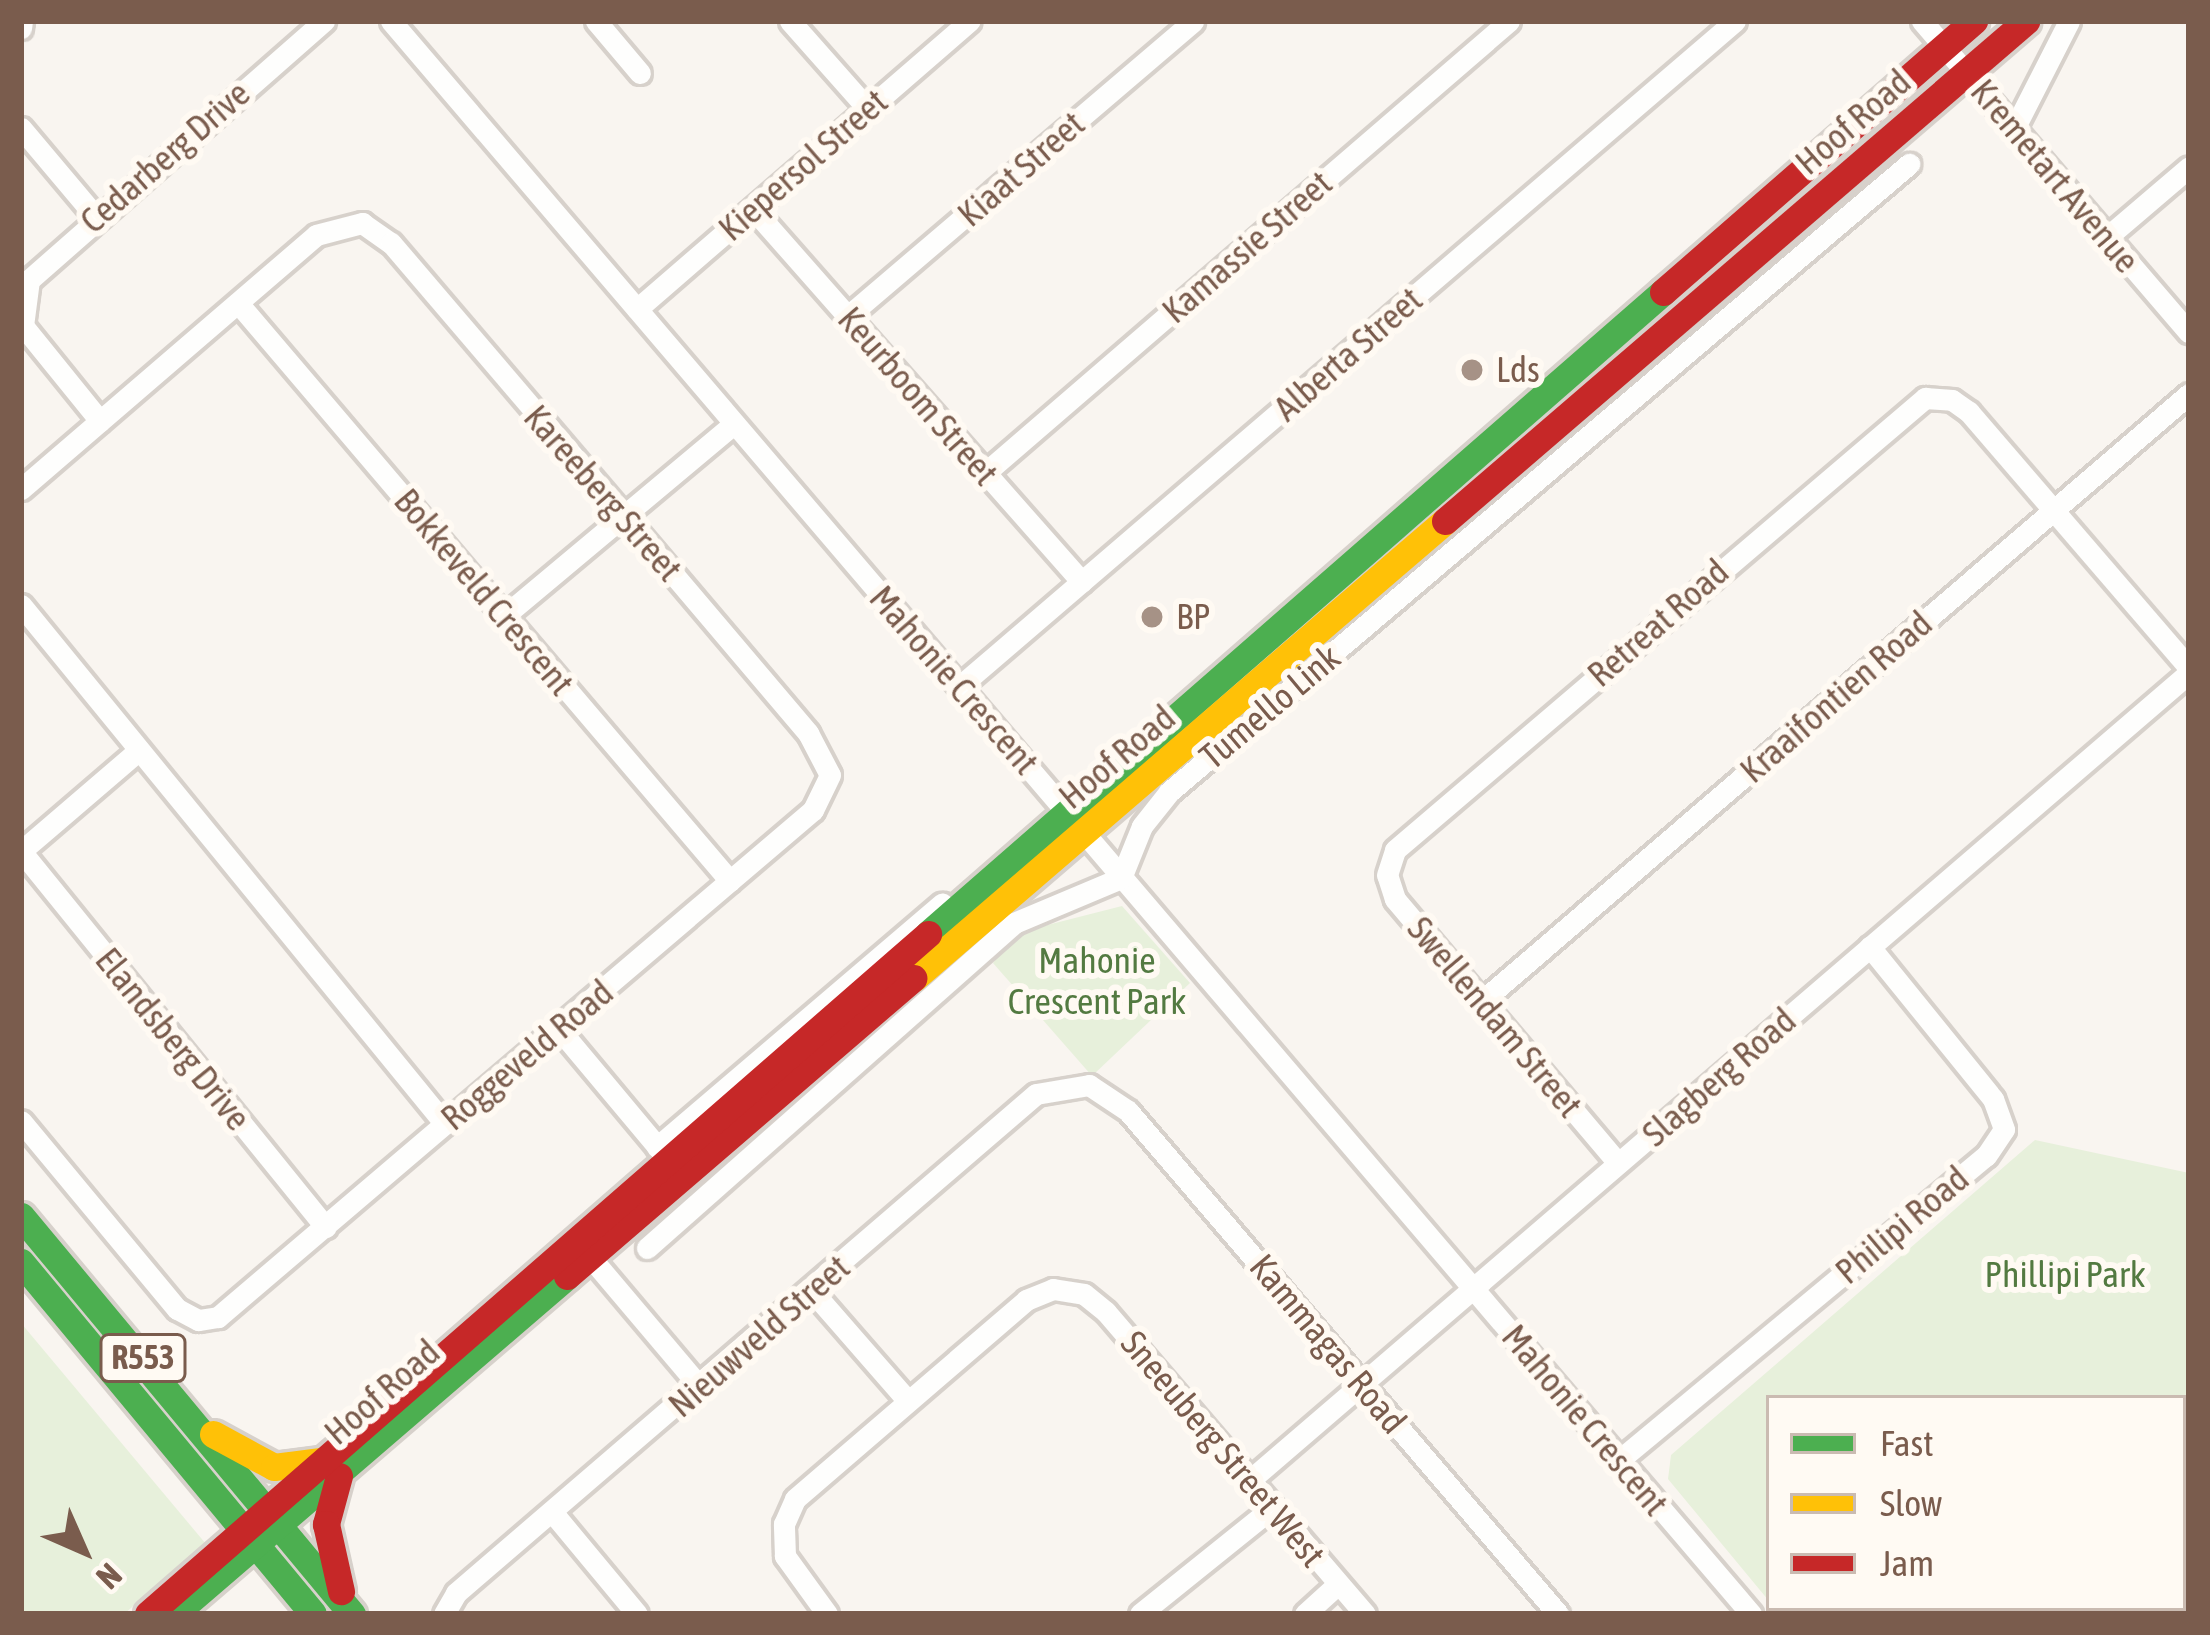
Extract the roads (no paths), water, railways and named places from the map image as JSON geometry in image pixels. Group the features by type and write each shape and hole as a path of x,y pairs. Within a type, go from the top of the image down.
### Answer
{"main road":[{"name":"Hoof Road","path":"250,1541 586,1252 671,1163 1065,809 1974,21"},
{"name":"Hoof Road","path":"671,1163 1084,832 2026,21"},
{"name":"R553","path":"21,1216 351,1613"},
{"name":"R553","path":"21,1262 313,1614"},
{"path":"193,1421 274,1467 333,1468 327,1543 351,1613"},
{"path":"148,1614 250,1541"},
{"path":"174,1614 250,1541"}],"street":[{"name":"Cedarberg Drive","path":"100,421 30,338 21,314 36,268 324,21"},
{"name":"Mahonie Crescent","path":"391,21 1750,1614"},
{"path":"596,21 640,73"},
{"path":"790,21 866,108"},
{"name":"Kiepersol Street","path":"637,309 969,21"},
{"name":"Kiaat Street","path":"848,316 1193,21"},
{"name":"Kamassie Street","path":"986,473 1509,21"},
{"name":"Kremetart Avenue","path":"1922,21 2189,332"},
{"path":"2014,129 2068,21"},
{"name":"Alberta Street","path":"960,686 1723,25"},
{"path":"21,128 95,216"},
{"name":"Tumello Link","path":"1121,878 1142,826 1169,792 1909,164"},
{"path":"2106,238 2189,167"},
{"name":"Keurboom Street","path":"753,209 1082,582"},
{"name":"Kareeberg Street","path":"238,303 316,235 362,224 391,244 808,733 830,775"},
{"path":"21,489 238,303"},
{"name":"Bokkeveld Crescent","path":"238,303 730,881"},
{"name":"Kraaifontien Road","path":"1482,1001 2189,394"},
{"name":"Retreat Road","path":"1388,865 1394,850 1892,421 1939,396 1970,412 2056,508"},
{"path":"504,616 734,424"},
{"path":"2056,508 2189,670"},
{"path":"21,605 445,1124"},
{"name":"Slagberg Road","path":"1250,1480 2189,670"},
{"path":"21,851 139,749"},
{"name":"Roggeveld Road","path":"21,1120 177,1309 206,1320 230,1310 813,810 830,775"},
{"name":"Elandsberg Drive","path":"21,851 326,1227"},
{"name":"Swellendam Street","path":"1388,865 1395,899 1618,1163"},
{"path":"647,1248 1014,923 1121,878"},
{"path":"560,1029 671,1163 942,904"},
{"name":"Philipi Road","path":"1618,1461 1986,1156 2004,1129 1993,1099 1870,947"},
{"name":"Nieuwveld Street","path":"444,1614 456,1593 1036,1094 1089,1085"},
{"name":"Kammagas Road","path":"1089,1085 1128,1111 1558,1614"},
{"path":"586,1252 700,1387"},
{"name":"Sneeuberg Street West","path":"907,1400 1026,1300 1054,1289 1076,1292 1106,1312 1365,1614"},
{"path":"812,1291 907,1400 803,1490 783,1534 790,1568 827,1614"},
{"path":"1140,1614 1272,1508"},
{"path":"553,1513 637,1614"},
{"path":"1305,1614 1338,1584"}],"place":[{"name":"Lds","path":"1472,370"},
{"name":"BP","path":"1152,617"}],"park label":[{"name":"Mahonie Crescent Park","path":"1097,980"},
{"name":"Phillipi Park","path":"2065,1275"}]}
